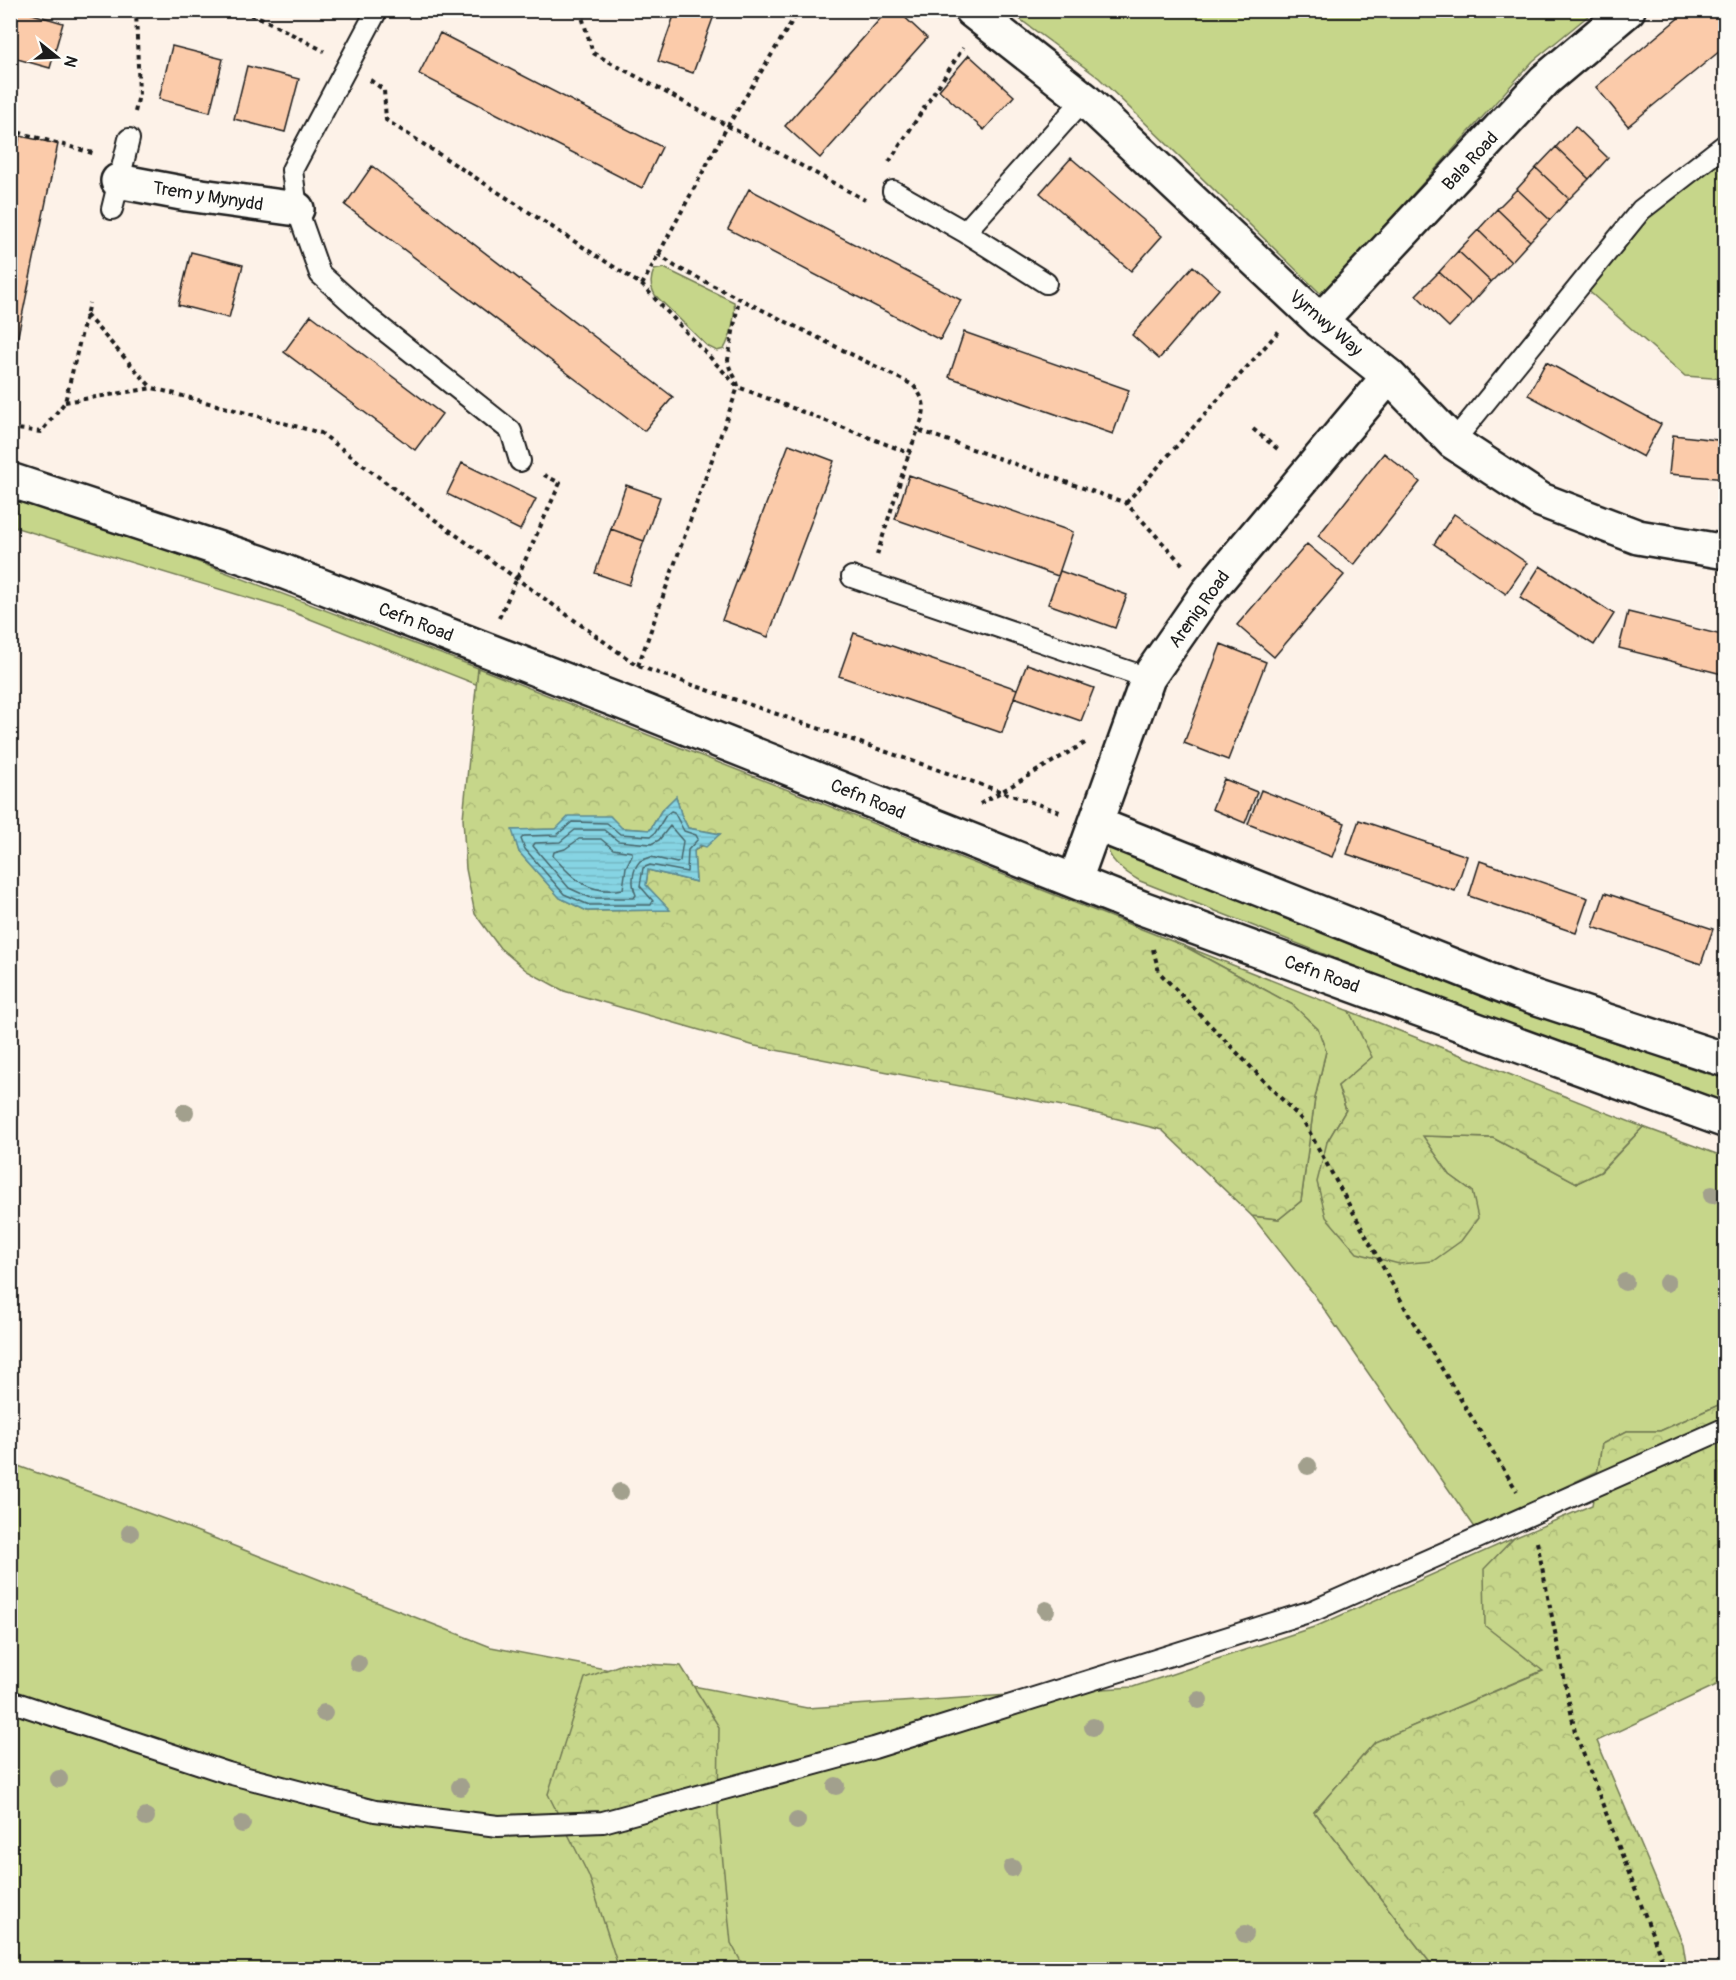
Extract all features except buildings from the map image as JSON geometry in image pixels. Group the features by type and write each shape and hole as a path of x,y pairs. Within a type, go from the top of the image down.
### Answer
{"street":[{"name":"Bala Road","path":"1311,313 1545,80 1628,10"},
{"name":"Vyrnwy Way","path":"977,15 1084,99 1311,313 1389,376 1453,442 1541,500 1638,537 1725,552"},
{"name":"Trem y Mynydd","path":"118,184 297,209"},
{"name":"Arenig Road","path":"1075,880 1148,678 1208,593 1389,376"},
{"name":"Cefn Road","path":"10,480 259,562 624,703 1142,908 1725,1121"},
{"path":"1096,824 1519,992 1725,1060"}],"lane":[{"path":"377,10 350,65 292,170 297,209 320,274 370,319 511,431 520,461"},
{"path":"965,232 1084,99"},
{"path":"118,184 129,139"},
{"path":"1453,442 1641,210 1725,144"},
{"path":"893,191 965,232 1046,283"},
{"path":"860,579 1148,678"},
{"path":"10,1701 228,1773 375,1811 498,1826 603,1822 874,1749 1315,1610 1725,1428"}],"path":[{"path":"129,139 139,95 136,10"},
{"path":"233,10 261,18 350,65 384,90 386,120 642,285 738,387 909,453"},
{"path":"580,10 593,53 870,203 893,191 884,170 977,15"},
{"path":"642,285 727,127 799,10"},
{"path":"10,130 62,143 118,184"},
{"path":"658,254 676,267 913,385 924,402 924,415 860,579"},
{"path":"624,703 738,387 738,382 729,370 728,360 739,298"},
{"path":"10,428 41,432 65,402 89,303"},
{"path":"1126,503 1311,313"},
{"path":"86,315 153,388"},
{"path":"65,402 153,388 321,433 431,517 638,666 1096,824"},
{"path":"918,430 1126,503 1208,593"},
{"path":"485,649 560,483 520,461"},
{"path":"940,827 1135,714"},
{"path":"1142,908 1159,972 1304,1122 1409,1315 1532,1514 1575,1732 1666,1970"}],"green space":[{"path":"1009,11 1594,11 1533,61 1322,295 1099,78"},
{"path":"1725,153 1725,379 1685,376 1584,287 1649,216"},
{"path":"664,268 734,302 732,326 724,349 717,351 707,346 655,295 651,286 654,270"},
{"path":"11,493 17,512 17,528 11,526"},
{"path":"13,494 75,520 164,549 478,668 478,685 282,608 17,528 17,512"},
{"path":"478,668 1182,945 1293,1005 1318,1029 1326,1051 1315,1098 1301,1201 1279,1219 1252,1216 1162,1130 1078,1109 755,1046 564,991 527,971 500,948 475,914 466,869 463,818","holes":["676,797 688,828 720,834 694,851 696,882 648,870 646,885 669,910 587,911 560,898 519,852 513,830 622,828 650,830 661,811"]},
{"path":"1110,845 1485,996 1632,1049 1661,1043 1672,1047 1675,1063 1709,1074 1712,1065 1725,1070 1725,1109 1440,1000 1140,881 1115,863 1109,853"},
{"path":"1182,945 1349,1011 1373,1057 1338,1086 1346,1110 1327,1142 1472,1191 1450,1175 1422,1136 1493,1138 1577,1183 1601,1172 1643,1127 1725,1157 1725,1408 1721,1404 1660,1431 1627,1431 1602,1444 1598,1471 1476,1529 1313,1293 1252,1216 1279,1219 1301,1201 1315,1098 1326,1051 1293,1005"},
{"path":"1349,1011 1643,1127 1600,1172 1577,1183 1493,1138 1423,1136 1450,1175 1472,1191 1478,1218 1461,1241 1433,1261 1399,1264 1357,1253 1326,1217 1317,1182 1327,1142 1346,1110 1338,1086 1372,1057"},
{"path":"1721,1404 1725,1408 1725,1681 1597,1741 1683,1944 1687,1969 1435,1969 1314,1812 1375,1742 1543,1671 1485,1626 1484,1569 1514,1538 1592,1505 1602,1444 1627,1431 1660,1431"},
{"path":"10,1463 178,1524 491,1647 807,1708 1133,1687 1317,1626 1514,1538 1544,1670 1375,1742 1314,1812 1435,1969 11,1969"},
{"path":"625,1663 681,1666 719,1727 718,1813 731,1943 745,1969 619,1969 589,1876 548,1794 585,1678"}],"water":[{"path":"676,796 688,828 720,834 706,847 700,845 694,851 696,882 648,870 646,885 670,910 587,911 560,898 519,852 512,830 556,829 569,816 610,816 622,828 650,830 661,811"}]}
